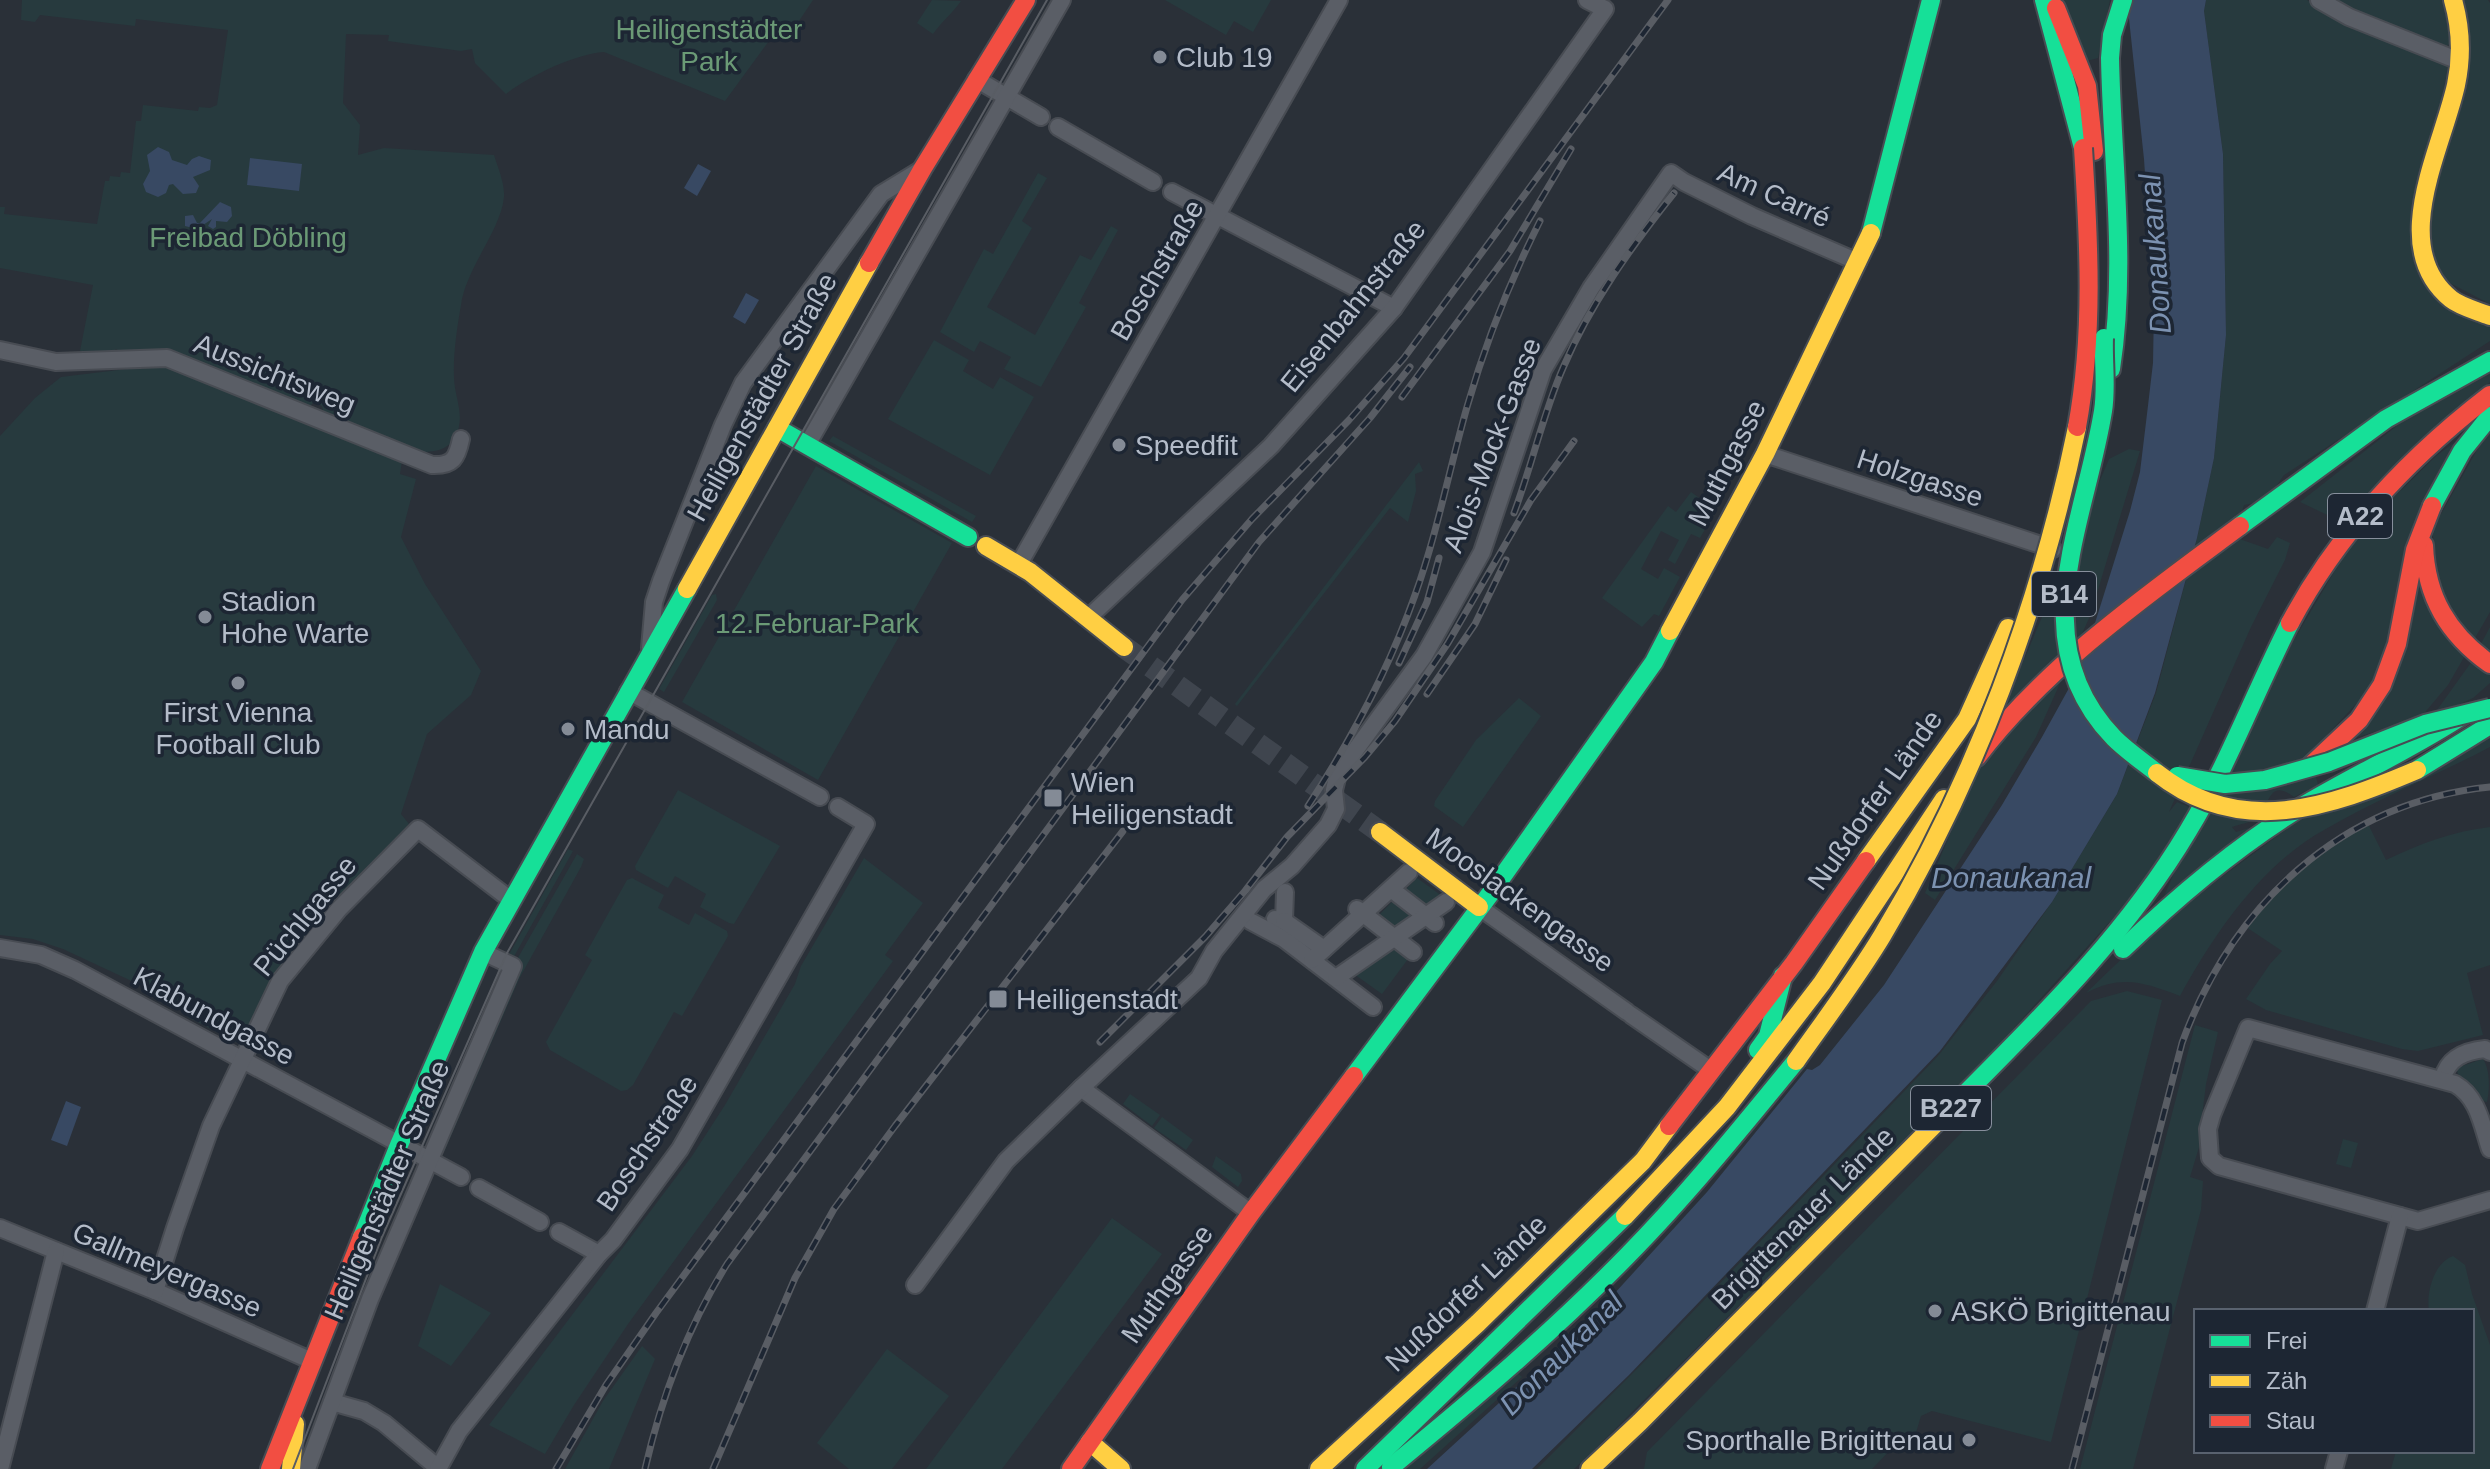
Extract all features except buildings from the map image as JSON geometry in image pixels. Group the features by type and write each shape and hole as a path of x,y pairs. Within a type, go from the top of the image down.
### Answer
{"main road":[{"name":"Heiligenstädter Straße","path":"270,1469 399,1145 483,952 923,168 1026,0"},
{"name":"Muthgasse","path":"1071,1469 1251,1213 1479,907 1649,671 1765,454 1873,229 1931,0"},
{"name":"B14","path":"2044,0 2083,148 2102,245 2106,390 2066,581 2063,609 2063,635 2072,671 2088,706 2119,744 2153,770 2232,784 2261,781 2309,767 2432,720 2490,708"},
{"name":"Nußdorfer Lände","path":"1319,1469 1478,1323 1643,1161 1783,976 1967,719 1989,675 2020,596 2059,551 2082,463 2094,398 2101,293 2100,204 2087,86 2052,0"},
{"path":"2106,390 2113,363 2119,265 2110,58 2112,35 2123,0"},
{"path":"2453,0 2459,26 2459,61 2451,105 2421,201 2418,230 2428,271 2446,295 2483,314"},
{"path":"1389,1469 1455,1415 1602,1281 1687,1191 1796,1061 1881,938 1929,851 1959,789 2027,613 2071,456 2089,323 2088,222 2083,148"},
{"name":"Nußdorfer Lände","path":"1365,1469 1585,1257 1727,1107 1785,1035 1949,793 1999,728 2079,650 2213,546 2386,419 2490,361"},
{"name":"A22","path":"2054,1004 2127,921 2163,872 2213,787 2306,594 2358,517 2414,456 2490,395"},
{"path":"2309,767 2346,735 2370,707 2390,668 2410,570 2426,521 2445,476 2490,416"},
{"path":"777,428 968,537"},
{"path":"2426,521 2425,576 2437,610 2459,640 2490,664"},
{"path":"986,546 1019,564 1124,647"},
{"path":"2054,1004 2085,986 2181,893 2251,839 2305,805 2413,748 2490,696"},
{"path":"2153,770 2185,792 2230,808 2291,811 2350,798 2417,770 2490,725"},
{"name":"Mooslackengasse","path":"1380,832 1479,907"},
{"path":"1628,1213 1768,1036 1783,976"},
{"name":"Brigittenauer Lände","path":"1590,1469 2054,1004"},
{"path":"1343,1469 1439,1384 1488,1348"},
{"name":"Heiligenstädter Straße","path":"291,1469 300,1395"},
{"path":"1608,1469 1625,1452 1640,1422"},
{"path":"1090,1442 1121,1469"}],"street":[{"path":"807,445 1062,0"},
{"name":"Boschstraße","path":"1019,564 1339,0"},
{"name":"Eisenbahnstraße","path":"1088,618 1271,446 1394,308 1605,9 1587,0"},
{"path":"2319,0 2349,17 2459,61"},
{"path":"976,79 1041,117"},
{"path":"1058,127 1153,182"},
{"name":"Heiligenstädter Straße","path":"649,653 654,602 661,581 723,425 743,383 881,194 923,168"},
{"name":"Am Carré","path":"1671,173 1701,192 1858,262"},
{"name":"Alois-Mock-Gasse","path":"915,1285 1006,1161 1199,978 1214,951 1264,889 1292,866 1328,825 1336,809 1334,790 1338,774 1424,656 1482,552 1543,370 1591,288 1671,173"},
{"path":"1172,192 1394,308"},
{"name":"Aussichtsweg","path":"0,350 56,362 167,358 432,465 450,464 457,457 461,439"},
{"name":"Holzgasse","path":"1765,454 2059,551"},
{"path":"628,691 820,797"},
{"name":"Boschstraße","path":"438,1468 459,1431 613,1240 680,1149 866,824 838,807"},
{"name":"Püchlgasse","path":"155,1291 211,1126 241,1060 280,981 339,909 418,829 511,900"},
{"path":"1318,955 1360,912 1409,872"},
{"path":"1391,889 1430,920"},
{"path":"1261,923 1285,892"},
{"path":"1336,978 1394,937 1430,920 1446,902"},
{"name":"Mooslackengasse","path":"1479,907 1712,1071"},
{"path":"1360,912 1413,952"},
{"path":"1261,923 1318,955"},
{"path":"1261,923 1318,955 1336,978 1373,1007"},
{"name":"Klabundgasse","path":"0,948 41,955 75,970 461,1177"},
{"name":"Heiligenstädter Straße","path":"307,1469 370,1299 513,966 483,952"},
{"path":"2489,1137 2466,1090 2443,1078 2248,1028 2208,1129 2210,1158 2219,1166 2418,1221 2490,1200"},
{"path":"2443,1078 2448,1064 2459,1055 2478,1049 2490,1052"},
{"path":"1081,1088 1251,1213"},
{"path":"479,1188 540,1222"},
{"path":"2376,1309 2400,1216"},
{"name":"Gallmeyergasse","path":"0,1228 155,1291 312,1361"},
{"path":"559,1232 599,1254"},
{"path":"0,1469 56,1251"},
{"path":"332,1402 364,1411 384,1423 438,1468"}],"green space":[{"name":"Freibad Döbling","path":"22,0 813,0 799,21 777,30 725,101 604,52 553,67 506,94 475,63 472,49 461,51 388,41 389,35 346,34 343,103 360,125 358,155 384,148 494,155 501,176 504,197 497,223 469,277 461,305 454,369 460,415 458,430 452,442 445,447 423,452 323,411 322,406 314,402 310,406 168,349 118,355 117,349 80,351 93,285 0,268 0,207 5,207 4,214 97,224 105,181 109,181 110,176 120,177 121,172 130,173 136,121 141,121 143,105 198,111 199,107 217,105 228,30 136,19 135,26 40,15 35,22 21,20"},
{"path":"932,0 961,1 933,34 917,23"},
{"path":"1165,0 1271,0 1253,32 1234,21 1226,35"},
{"path":"2060,0 2110,0 2098,58 2076,64"},
{"path":"2206,0 2307,0 2336,17 2448,66 2414,251 2490,323 2490,341 2284,475 2266,501 2244,505 2234,537 2268,549 2277,537 2290,543 2285,560 2251,627 2169,812 2177,802 2194,809 2133,896 1986,1059 1591,1453 1574,1469 1537,1469 1660,1346 1938,1056 1997,981 2052,902 2117,794 2156,693 2197,538 2214,458 2226,335 2223,154 2204,11"},
{"path":"2331,0 2447,0 2451,42 2446,47 2440,45"},
{"path":"2462,0 2488,0 2490,3 2490,304 2446,281 2428,247"},
{"path":"1038,173 1047,178 1022,221 1032,228 987,307 1035,335 1080,255 1091,260 1111,226 1118,230 1079,303 1086,307 1041,387 1004,369 1011,357 980,341 974,352 940,332 984,249 993,254"},
{"path":"934,340 969,360 963,371 993,389 1000,377 1034,397 990,475 888,419"},
{"name":"First Vienna Football Club","path":"168,364 402,461 400,474 416,479 401,537 425,584 481,671 471,695 427,734 401,814 409,824 304,938 275,978 242,1045 188,1017 183,1005 63,949 33,939 0,935 0,436 35,398 61,377"},
{"path":"2490,371 2490,382 2342,522 2300,502 2403,421"},
{"path":"2490,427 2490,612 2448,685 2421,717 2358,737 2417,574 2443,605 2432,530"},
{"path":"2467,433 2377,682 2310,753 2318,785 2294,797 2280,790 2275,791 2257,817 2232,827 2236,832 2259,825 2162,901 2282,660 2357,533 2436,456"},
{"path":"833,436 976,516 972,522 829,441"},
{"path":"2129,449 2140,451 2090,616 2036,737 1935,900 1925,893 2109,459"},
{"path":"1419,462 1423,471 1415,474 1416,491 1408,522 1390,508 1237,706 1235,704"},
{"name":"12.Februar-Park","path":"816,466 952,543 818,780 682,702"},
{"path":"1691,492 1716,510 1700,538 1691,534 1675,564 1668,560 1679,540 1661,531 1641,569 1658,579 1664,568 1680,577 1659,616 1654,614 1642,627 1602,598 1668,506 1676,512"},
{"path":"716,594 717,600 664,692 659,689 712,595"},
{"path":"2490,627 2490,683 2473,698 2432,717 2470,664"},
{"path":"1519,698 1541,716 1463,827 1434,806 1435,801 1476,740"},
{"path":"2490,737 2490,747 2344,819 2280,862 2224,925 2180,996 2133,982 2111,984 2086,993 2158,924 2296,822"},
{"path":"678,790 780,846 734,924 700,907 706,894 675,876 668,888 636,870 635,866"},
{"path":"2367,822 2386,860 2437,839 2490,827 2490,965 2467,973 2483,1035 2418,1051 2402,1049 2266,1010 2246,999 2282,951 2243,925 2301,868"},
{"path":"568,849 573,851 512,960 507,958"},
{"path":"577,854 584,859 581,867 519,979 445,1150 441,1152 515,963"},
{"path":"864,858 923,903 885,955 893,961 628,1324 545,1454 489,1425 692,1156 795,984 801,966"},
{"path":"632,878 664,895 658,908 689,925 695,913 727,931 728,936 682,1016 674,1012 633,1085 621,1091 550,1050 546,1042 592,960 585,955 627,880"},
{"path":"1417,878 1442,896 1426,909 1403,892"},
{"path":"1395,899 1413,913 1395,928 1378,916"},
{"path":"1393,947 1408,959 1382,994 1354,974"},
{"name":"ASKÖ Brigittenau","path":"2127,991 2162,1000 2051,1442 1932,1411 1921,1416 1912,1446 1897,1443 1872,1469 1644,1469 1647,1452 2091,1001"},
{"path":"2195,1025 2218,1032 2206,1084 2200,1133 2203,1134 2190,1177 2203,1181 2201,1210 2133,1469 2080,1469"},
{"path":"2483,1059 2489,1079 2487,1102 2457,1071 2459,1067"},
{"path":"1130,1094 1160,1115 1152,1126 1123,1104"},
{"path":"1162,1117 1193,1140 1186,1150 1154,1128"},
{"path":"2343,1139 2358,1143 2351,1168 2336,1164"},
{"path":"1216,1156 1241,1174 1242,1181 1238,1187 1212,1167"},
{"path":"1112,1218 1162,1254 1002,1469 926,1469"},
{"path":"2453,1256 2465,1265 2490,1345 2490,1469 2391,1469 2395,1453 2474,1453 2474,1309 2429,1309 2433,1279 2446,1260"},
{"path":"440,1284 491,1313 451,1366 418,1346"},
{"path":"642,1346 655,1359 609,1469 565,1469 603,1401"},
{"path":"887,1349 949,1396 892,1469 849,1469 817,1443"},
{"path":"1515,1371 1522,1377 1420,1469 1404,1469"}],"water":[{"name":"Donaukanal","path":"2127,0 2206,0 2204,11 2223,154 2226,335 2214,458 2197,538 2155,693 2117,794 2052,902 1940,1051 1629,1375 1532,1469 1427,1469 1593,1317 1707,1192 1807,1069 1812,1070 1820,1065 1884,985 2002,805 2074,679 2095,623 2140,472 2153,363 2154,308 2144,159"},
{"path":"158,147 169,152 172,160 187,165 199,156 211,160 210,170 193,177 199,186 196,193 183,194 173,184 158,197 146,192 143,184 150,171 147,155"},
{"path":"250,158 302,164 299,191 247,185"},
{"path":"698,164 711,171 697,196 684,188"},
{"path":"220,202 231,207 232,216 227,222 216,221 213,229 208,226 212,219 197,229 185,226 185,216 193,215 200,223"},
{"path":"746,293 759,300 745,324 733,317"},
{"path":"66,1101 81,1107 67,1146 51,1140"}],"tunnel":[{"path":"1124,647 1380,832"}],"tram line":[{"path":"293,1469 382,1237 507,953 1047,0"}],"railway":[{"path":"556,1469 606,1385 656,1313 1182,600 1252,519 1349,420 1404,358 1668,0"},
{"path":"1402,397 1510,251 1571,149"},
{"path":"1514,513 1549,403 1574,344 1612,277 1674,193"},
{"path":"1308,806 1368,704 1405,623 1430,549 1482,360 1509,289 1540,221"},
{"path":"645,1469 677,1363 727,1264 1259,542 1370,418 1410,367"},
{"path":"1100,1042 1205,937 1287,837 1365,757 1395,721 1448,643 1531,500 1574,441"},
{"path":"1399,663 1427,602 1439,558"},
{"path":"1427,694 1475,624 1506,560"},
{"path":"2072,1469 2182,1043 2203,993 2230,947 2262,906 2298,869 2340,838 2386,814 2436,797 2490,787"},
{"path":"713,1469 795,1278 834,1209 1123,831"}],"traffic: fast":[{"path":"1871,233 1931,0"},
{"path":"2044,0 2083,148"},
{"path":"2111,369 2116,330 2118,252 2110,58 2112,35 2123,0"},
{"path":"2104,338 2103,411 2074,538 2067,580 2065,622 2071,662 2086,701 2114,738 2157,773"},
{"path":"2240,526 2386,419 2490,361"},
{"path":"2432,506 2462,451 2490,416"},
{"path":"777,428 968,537"},
{"path":"362,1237 483,952 687,589"},
{"path":"1942,1117 2074,981 2135,909 2162,871 2216,780 2290,623"},
{"path":"1354,1076 1490,894 1654,662 1670,631"},
{"path":"2177,776 2225,784 2265,780 2329,762 2425,724 2490,708"},
{"path":"2123,949 2208,873 2277,822 2462,716"},
{"path":"2417,770 2490,725"},
{"path":"1758,1050 1768,1036 1783,976"},
{"path":"1391,1467 1512,1364 1600,1283 1693,1184 1796,1061"},
{"path":"1365,1469 1625,1216"}],"traffic: slow":[{"path":"2453,0 2459,32 2458,74 2424,196 2421,225 2423,253 2432,278 2451,299 2490,316"},
{"path":"1670,631 1765,454 1871,233"},
{"path":"687,589 869,263"},
{"path":"1796,1061 1882,936 1916,877 1975,754 2024,625 2062,493 2077,427"},
{"path":"986,546 1030,572 1124,647"},
{"path":"1866,861 1967,719 2008,628"},
{"path":"2157,773 2188,793 2220,806 2253,811 2318,805 2417,770"},
{"path":"1625,1216 1727,1107 1822,983 1944,799"},
{"path":"1380,832 1479,907"},
{"path":"1590,1469 1942,1117"},
{"path":"1319,1469 1478,1323 1643,1161 1669,1126"},
{"path":"291,1469 295,1424"},
{"path":"1090,1442 1121,1469"}],"traffic: jam":[{"path":"869,263 1026,0"},
{"path":"2056,8 2087,86 2094,151"},
{"path":"2077,427 2088,323 2083,148"},
{"path":"2290,623 2330,557 2378,498 2431,444 2490,395"},
{"path":"2309,767 2359,720 2382,685 2397,644 2415,550 2432,506"},
{"path":"1977,757 2005,723 2066,662 2134,605 2240,526"},
{"path":"2424,545 2429,581 2442,613 2462,640 2490,664"},
{"path":"1669,1126 1794,963 1866,861"},
{"path":"1071,1469 1251,1213 1354,1076"},
{"path":"270,1469 362,1237"}],"place":[{"name":"Club 19","path":"1160,57"},
{"name":"Speedfit","path":"1119,445"},
{"name":"Stadion Hohe Warte","path":"205,617"},
{"name":"First Vienna Football Club","path":"238,683"},
{"name":"Mandu","path":"568,729"},
{"name":"Wien Heiligenstadt","path":"1053,798"},
{"name":"Heiligenstadt","path":"998,999"},
{"name":"ASKÖ Brigittenau","path":"1935,1311"},
{"name":"Sporthalle Brigittenau","path":"1969,1440"}],"park label":[{"name":"Heiligenstädter Park","path":"709,45"}]}
